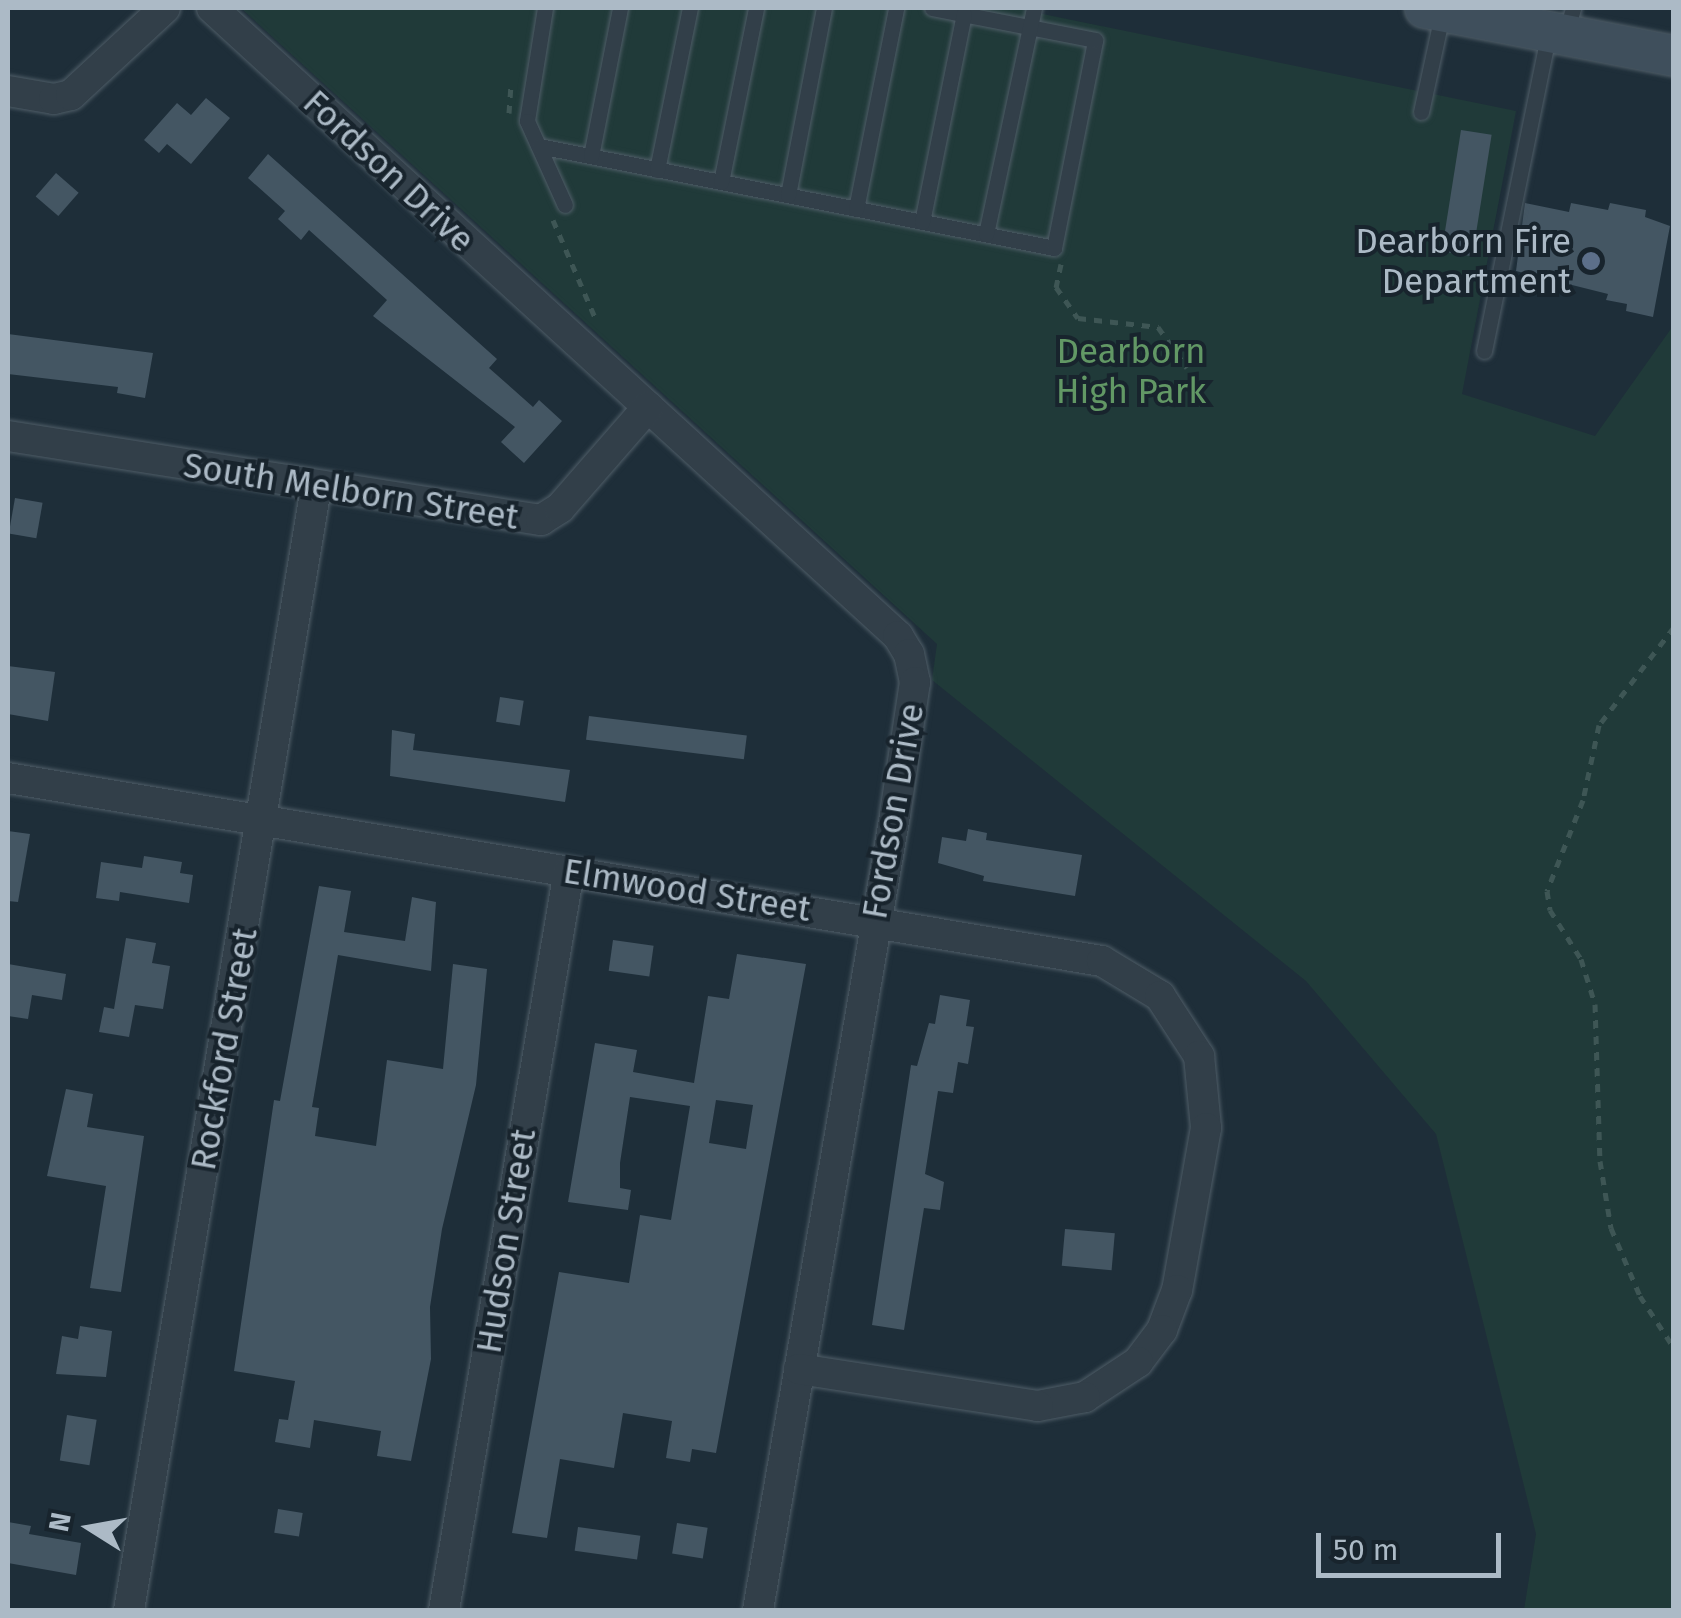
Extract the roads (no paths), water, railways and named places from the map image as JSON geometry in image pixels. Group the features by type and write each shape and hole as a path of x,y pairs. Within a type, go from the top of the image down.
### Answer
{"main road":[{"path":"1434,9 1562,25 1674,56"}],"street":[{"path":"8,90 54,99 71,95 166,8"},
{"name":"Fordson Drive","path":"212,8 648,408 909,654 915,682 758,1610"},
{"name":"South Melborn Street","path":"8,436 316,488 541,520 560,508 648,408"},
{"name":"Rockford Street","path":"130,1610 316,488"},
{"name":"Elmwood Street","path":"8,778 1102,961 1160,996 1188,1032 1206,1082 1197,1183 1177,1290 1162,1330 1138,1362 1096,1392 1065,1403 1011,1405 799,1369"},
{"name":"Hudson Street","path":"444,1610 569,871"}],"lane":[{"path":"545,8 528,93 527,121 565,205"},
{"path":"591,156 620,8"},
{"path":"657,170 690,8"},
{"path":"722,182 756,8"},
{"path":"788,195 824,8"},
{"path":"856,209 896,8"},
{"path":"539,146 1054,248 1095,40 932,8"},
{"path":"986,234 1034,8"},
{"path":"1422,112 1434,9"},
{"path":"922,222 964,14"},
{"path":"1484,351 1562,25"}],"place":[{"name":"Dearborn Fire Department","path":"1591,261"}],"park label":[{"name":"Dearborn High Park","path":"1131,371"}]}
